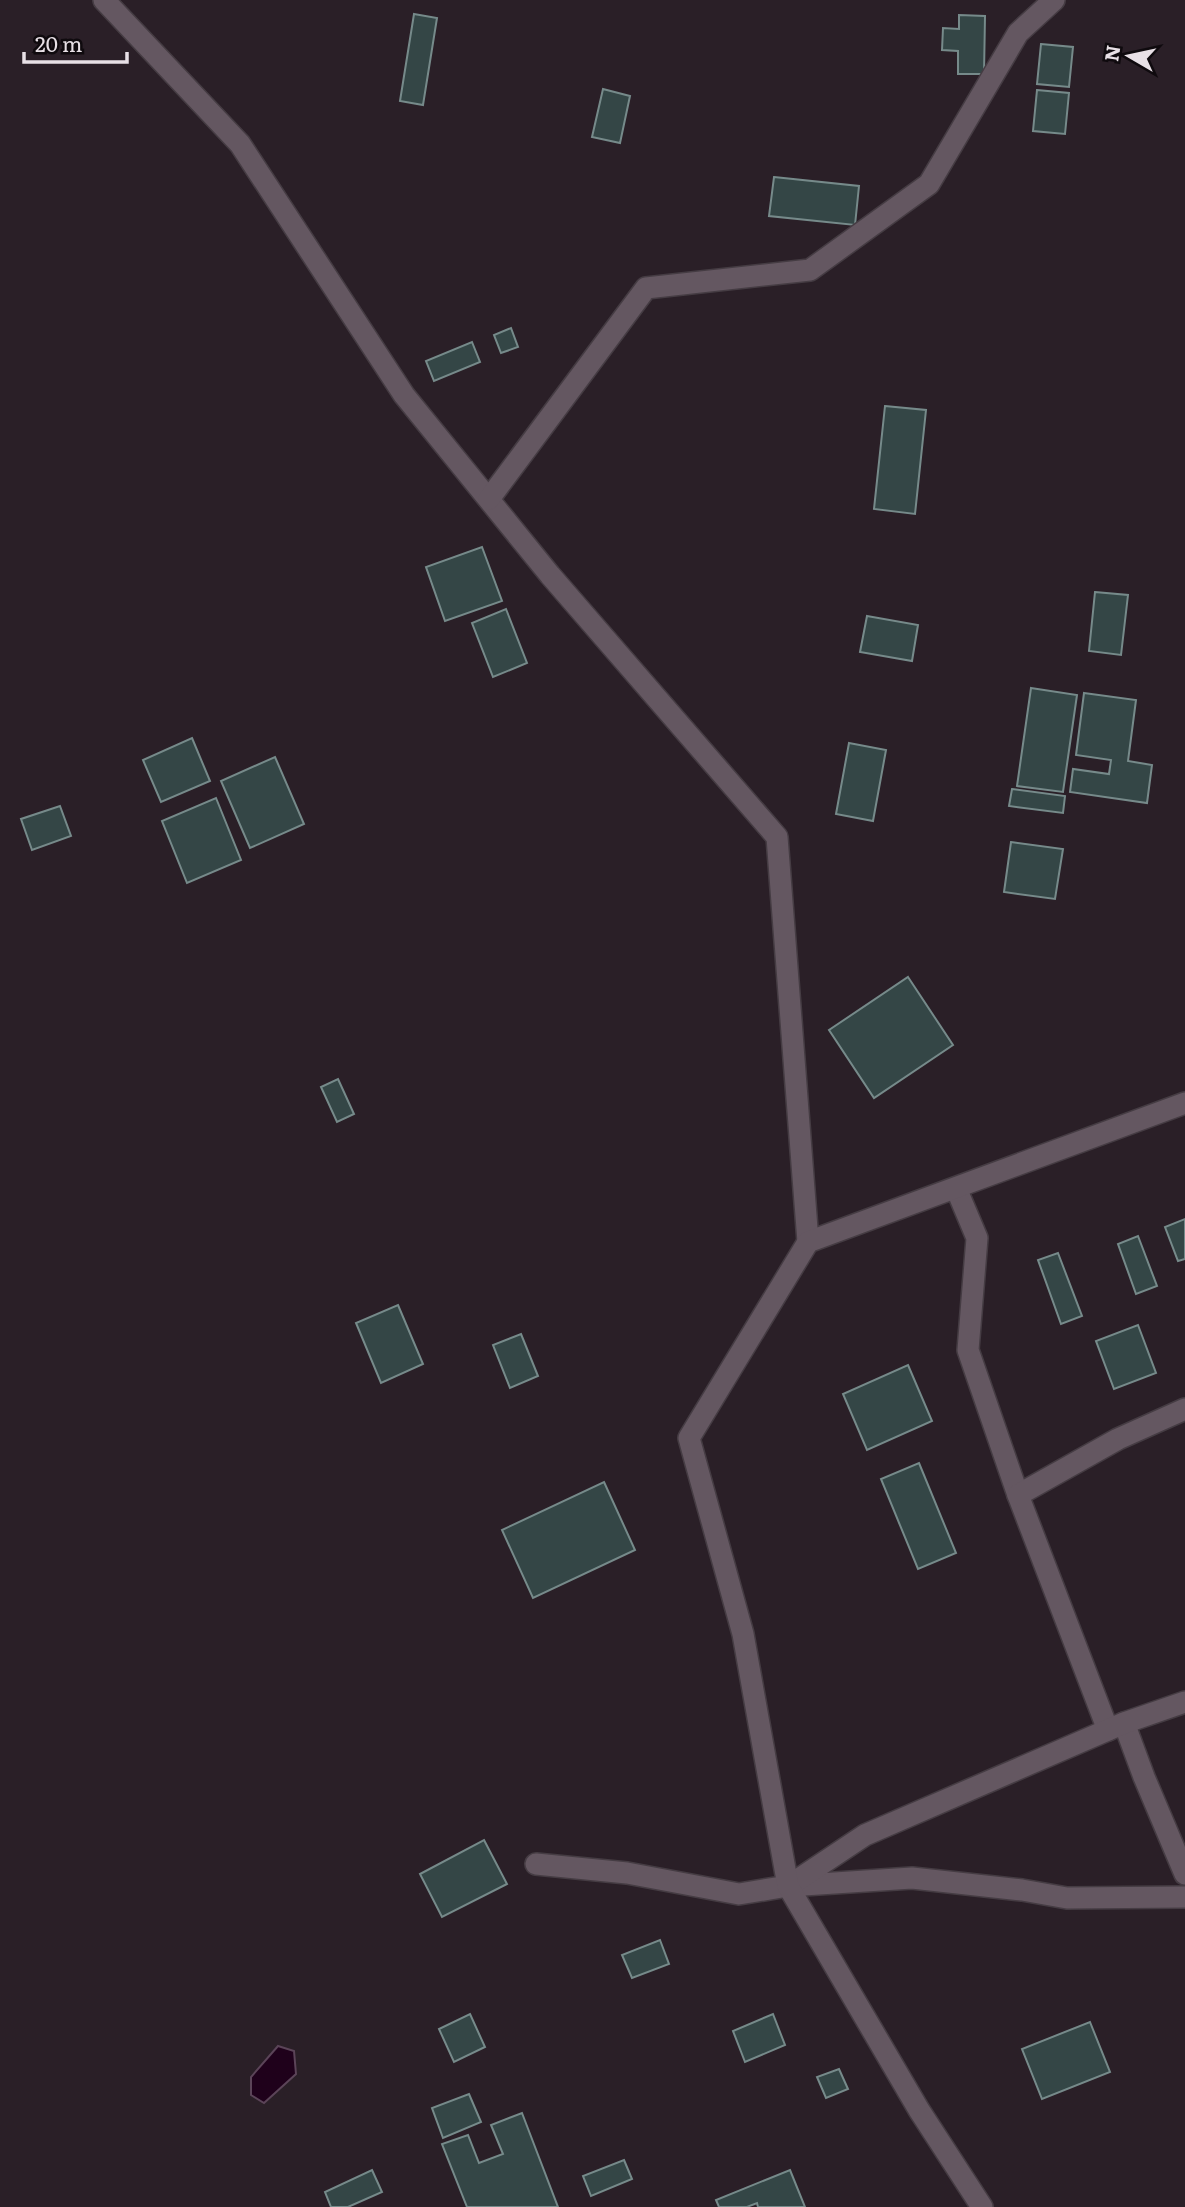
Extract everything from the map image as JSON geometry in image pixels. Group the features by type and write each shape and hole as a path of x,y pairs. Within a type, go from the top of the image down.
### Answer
{"street":[{"path":"104,0 240,144 404,395 550,575 777,837 808,1242 689,1438 743,1634 788,1886 919,2110 982,2207"},
{"path":"489,499 646,288 810,270 929,184 1018,33 1054,0"},
{"path":"808,1242 1185,1103"},
{"path":"956,1188 976,1238 968,1350 1018,1495 1116,1727 1144,1777 1185,1874"},
{"path":"1018,1495 1118,1439 1185,1409"},
{"path":"788,1886 865,1835 1116,1727 1185,1702"},
{"path":"536,1864 627,1873 739,1894 788,1886 912,1878 1022,1890 1067,1898 1185,1897"}],"shaded area":[{"path":"278,2046 294,2051 296,2074 264,2103 251,2095 251,2077"}],"building":[{"path":"414,14 437,18 423,105 400,101"},
{"path":"959,15 985,16 984,74 958,74 958,51 942,50 943,28 959,29"},
{"path":"1041,44 1073,47 1069,87 1037,84"},
{"path":"603,89 630,96 620,143 592,137"},
{"path":"1037,90 1069,93 1065,134 1033,131"},
{"path":"774,177 859,186 855,225 769,216"},
{"path":"511,328 518,347 501,353 494,335"},
{"path":"472,342 480,362 434,381 426,361"},
{"path":"885,406 926,410 915,514 874,509"},
{"path":"482,547 502,601 445,621 426,567"},
{"path":"1095,592 1128,595 1121,655 1089,651"},
{"path":"506,609 527,663 493,677 472,623"},
{"path":"867,616 918,625 912,661 860,652"},
{"path":"1031,688 1077,695 1063,792 1017,786"},
{"path":"1084,693 1136,700 1128,761 1152,765 1147,803 1070,792 1073,769 1109,774 1111,760 1076,755"},
{"path":"192,738 210,781 161,802 143,760"},
{"path":"849,743 886,750 873,821 836,814"},
{"path":"275,757 304,824 250,848 221,781"},
{"path":"1012,789 1065,796 1063,813 1009,806"},
{"path":"216,798 241,860 187,883 162,821"},
{"path":"60,806 71,836 32,850 21,819"},
{"path":"1011,842 1063,849 1055,899 1004,892"},
{"path":"908,977 953,1045 874,1098 829,1030"},
{"path":"338,1079 354,1114 337,1122 321,1087"},
{"path":"1185,1219 1185,1259 1178,1261 1165,1227"},
{"path":"1138,1236 1157,1286 1136,1294 1118,1244"},
{"path":"1058,1253 1082,1316 1061,1324 1038,1260"},
{"path":"398,1305 423,1364 381,1383 356,1323"},
{"path":"1138,1325 1156,1373 1114,1389 1096,1341"},
{"path":"521,1334 538,1376 510,1388 493,1345"},
{"path":"908,1365 932,1421 867,1450 843,1394"},
{"path":"919,1463 956,1553 918,1569 881,1479"},
{"path":"604,1482 635,1550 533,1598 502,1530"},
{"path":"484,1840 507,1884 442,1917 420,1874"},
{"path":"660,1940 669,1964 632,1978 622,1955"},
{"path":"470,2014 485,2047 454,2062 439,2029"},
{"path":"773,2014 785,2045 745,2062 733,2031"},
{"path":"1090,2022 1110,2072 1042,2099 1022,2049"},
{"path":"839,2069 848,2089 826,2098 817,2077"},
{"path":"469,2094 481,2122 443,2138 432,2108"},
{"path":"522,2113 558,2207 467,2207 442,2144 468,2135 479,2163 503,2154 491,2125"},
{"path":"624,2160 632,2179 591,2196 583,2176"},
{"path":"372,2170 382,2192 348,2207 331,2207 325,2192"},
{"path":"790,2170 805,2207 758,2207 757,2203 747,2207 719,2207 716,2200"}]}
